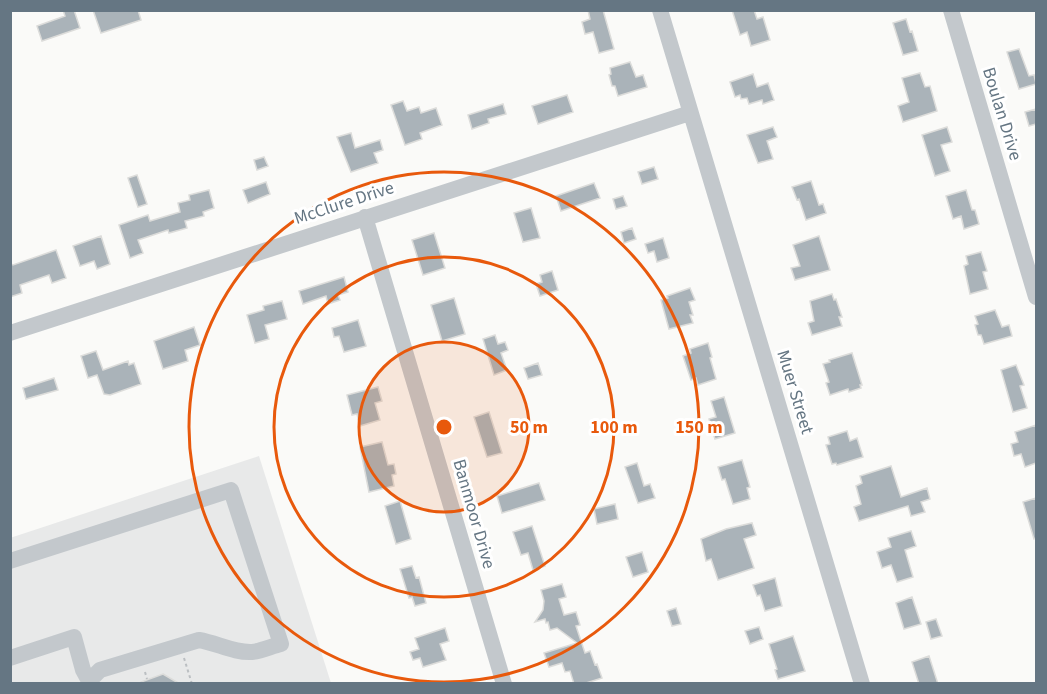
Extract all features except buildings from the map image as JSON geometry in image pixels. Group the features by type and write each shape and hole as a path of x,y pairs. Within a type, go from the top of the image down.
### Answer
{"street":[{"name":"Muer Street","path":"660,10 862,684"},
{"name":"Boulan Drive","path":"951,10 1036,297"},
{"name":"McClure Drive","path":"10,333 690,112"},
{"name":"Banmoor Drive","path":"365,216 504,684"},
{"path":"10,561 231,490 281,644 253,652 199,640 100,670 89,682 83,670 74,637 10,658"}],"path":[{"path":"184,654 192,684"}],"shaded area":[{"path":"259,456 331,683 11,683 10,538"}]}
